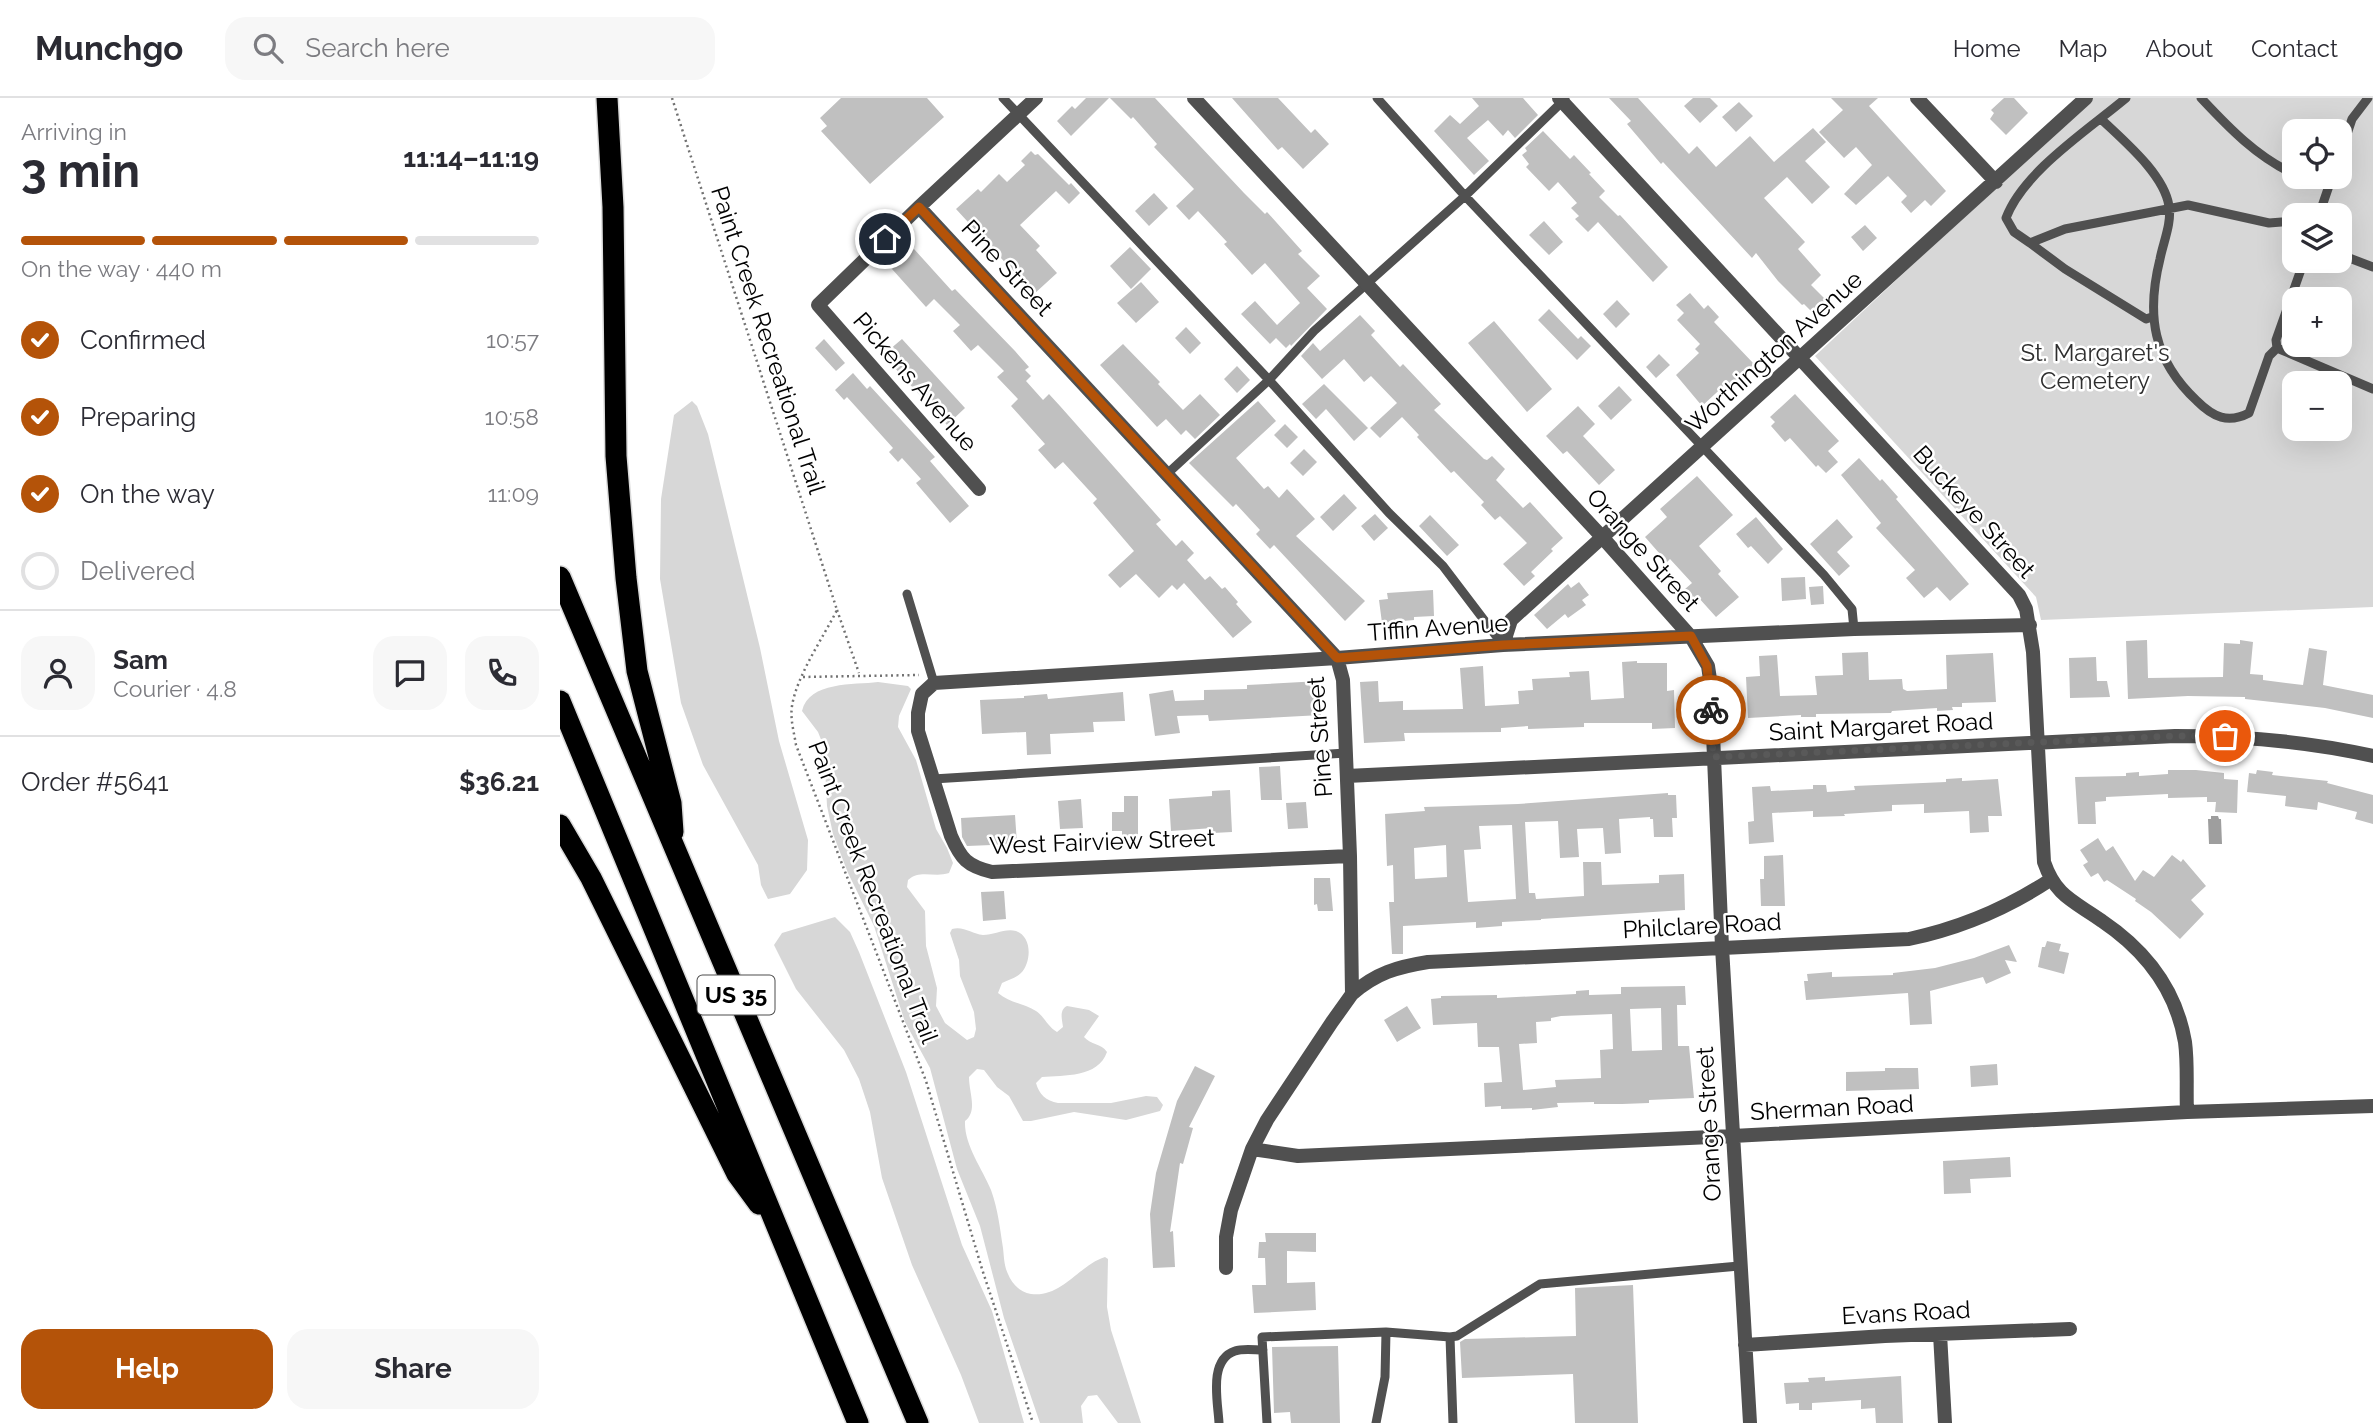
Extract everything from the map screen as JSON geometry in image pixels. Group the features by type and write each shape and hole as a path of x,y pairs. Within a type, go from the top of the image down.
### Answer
{"highway":[{"path":"607,98 613,207 616,456 625,578 637,671 671,803 675,851"},
{"name":"US 35","path":"560,577 918,1423"},
{"name":"US 35","path":"560,701 858,1423"},
{"path":"560,825 591,878 737,1174 780,1233"}],"street":[{"path":"919,207 1036,98"},
{"name":"Orange Street","path":"1194,98 1603,538 1691,636 1707,666 1711,686 1749,1423"},
{"path":"1917,98 1996,181"},
{"name":"Worthington Avenue","path":"1503,645 1511,620 2086,98"},
{"name":"Buckeye Street","path":"1563,99 2019,595 2030,625 2041,840 2043,862 2050,880"},
{"name":"Pickens Avenue","path":"919,207 818,305 979,489"},
{"name":"Pine Street","path":"919,207 1337,658 1343,680 1352,994"},
{"name":"Tiffin Avenue","path":"934,683 1503,645 1854,629 2030,625"},
{"name":"West Fairview Street","path":"934,683 922,694 918,731 958,851 972,867 992,872 1350,856"},
{"name":"Saint Margaret Road","path":"1347,776 2038,742 2225,736 2305,742 2373,756"},
{"path":"2050,880 2060,893 2138,948 2166,985 2177,1011 2185,1043 2187,1112"},
{"name":"Philclare Road","path":"1352,994 1384,972 1428,962 1920,937 1953,928 1999,910 2050,880"},
{"path":"1226,1268 1226,1237 1231,1210 1252,1149 1267,1120 1352,994"},
{"name":"Sherman Road","path":"1252,1149 1298,1156 2187,1112 2373,1106"},
{"name":"Evans Road","path":"1745,1345 2070,1329"},
{"path":"1940,1334 1945,1423"}],"lane":[{"path":"1003,98 1269,380 1389,513 1443,566 1503,645"},
{"path":"1377,98 1839,593 1852,609 1854,629"},
{"path":"2126,98 2035,173 2011,205 2006,218 2014,232 2073,274 2146,319 2152,317"},
{"path":"2201,98 2225,124 2271,164 2282,169"},
{"path":"2352,119 2368,98"},
{"path":"1167,474 1269,380 1314,331 1465,195 1563,99"},
{"path":"2101,119 2165,189 2170,209 2152,289 2152,317 2165,360 2177,379 2190,395 2215,417 2238,419 2249,413 2269,356 2277,348"},
{"path":"2030,243 2065,229 2188,205 2269,223 2282,222"},
{"path":"2352,259 2373,267"},
{"path":"2277,348 2276,340 2300,273"},
{"path":"2277,348 2373,389"},
{"path":"907,594 934,683"},
{"path":"933,779 1346,753"},
{"path":"1266,1423 1262,1337 1386,1332 1450,1337 1540,1284 1739,1266"},
{"path":"1376,1423 1385,1377 1386,1332"},
{"path":"1450,1337 1453,1423"},
{"path":"1219,1423 1217,1373 1221,1363 1228,1354 1237,1350 1263,1350"}],"path":[{"name":"Paint Creek Recreational Trail","path":"672,98 837,610 803,677 792,706 791,720 796,745 926,1081 982,1269 1033,1423"},
{"path":"837,610 859,675"},
{"path":"803,677 918,674 934,683"}],"green space":[{"name":"St. Margaret's Cemetery","path":"2091,98 2373,98 2373,607 2041,620 2036,597 1815,356"},
{"path":"692,401 697,406 708,434 760,648 779,741 808,840 807,870 790,894 768,899 761,885 758,865 703,765 681,703 660,579 661,499 674,415"},
{"path":"878,682 908,686 911,689 899,716 898,727 916,760 936,829 953,863 949,873 917,875 908,880 907,887 925,911 926,946 937,988 936,1006 945,1023 967,1040 974,1037 974,1012 960,976 959,960 950,933 952,929 983,935 1016,931 1022,934 1028,944 1027,963 1019,975 1002,983 998,993 1036,1011 1057,1032 1063,1027 1064,1008 1067,1006 1089,1010 1099,1016 1084,1037 1107,1052 1096,1067 1088,1071 1042,1077 1036,1083 1041,1094 1058,1103 1111,1103 1146,1096 1157,1097 1163,1105 1160,1111 1126,1120 1074,1112 1023,1121 1009,1096 997,1087 984,1070 977,1069 969,1077 972,1107 965,1121 970,1148 993,1197 1007,1271 1017,1287 1031,1294 1052,1291 1096,1261 1105,1257 1108,1259 1107,1307 1111,1330 1141,1423 1118,1423 1097,1395 1088,1396 1081,1406 1083,1423 1040,1423 1004,1318 980,1226 957,1169 930,1068 905,1022 874,926 848,873 833,834 827,806 824,747 818,732 802,711 806,701 823,689"},
{"path":"835,917 850,932 906,1072 962,1245 992,1311 1024,1423 979,1423 961,1375 912,1265 882,1178 870,1112 859,1079 844,1050 796,989 774,945 782,933"}],"shaded area":[{"path":"2211,816 2221,819 2222,844 2209,844 2208,819 2211,819"}],"building":[{"path":"841,98 927,98 944,117 870,184 821,131 827,126 820,118"},
{"path":"1086,98 1109,98 1071,136 1057,121 1072,106 1075,109"},
{"path":"1110,98 1155,98 1302,251 1298,254 1320,276 1307,288 1327,309 1291,346 1290,344 1286,348 1276,338 1270,344 1241,314 1255,301 1277,325 1300,303 1265,263 1252,275 1224,244 1227,242 1198,211 1189,220 1176,206 1194,189 1154,147 1157,144 1133,117 1131,119"},
{"path":"1232,98 1278,98 1311,133 1315,129 1329,144 1303,169 1282,147 1278,150"},
{"path":"1472,98 1523,98 1538,115 1515,138 1508,130 1503,136 1488,120 1467,138 1489,161 1474,175 1434,131 1450,115 1460,124 1479,106"},
{"path":"1609,98 1638,98 1689,154 1697,146 1716,167 1750,136 1774,162 1813,128 1826,142 1805,161 1830,187 1812,204 1787,177 1764,198 1805,242 1798,249 1821,275 1811,285 1827,301 1814,314 1802,305 1756,253 1752,258 1663,162 1661,164 1627,124 1631,121"},
{"path":"1693,98 1710,98 1718,106 1700,123 1684,106"},
{"path":"1831,98 1878,98 1869,106 1946,191 1931,206 1925,200 1911,213 1901,202 1907,196 1888,176 1856,205 1844,194 1872,165 1856,147 1844,158 1819,132 1843,110"},
{"path":"2004,98 2014,98 2028,113 2006,135 1990,119 1994,113 1991,110"},
{"path":"1739,102 1753,116 1736,132 1722,117"},
{"path":"1543,131 1570,159 1574,155 1591,173 1589,174 1605,191 1599,197 1620,215 1668,267 1653,282 1598,222 1588,232 1575,219 1579,216 1571,208 1577,203 1558,182 1549,191 1526,167 1529,164 1522,155 1527,151 1525,148"},
{"path":"1031,151 1035,155 1038,154 1080,193 1069,204 1056,191 1020,225 1040,246 1036,250 1057,273 1034,294 956,209 978,189 981,192 999,174 1007,182 1025,165 1021,161"},
{"path":"1154,193 1168,208 1149,226 1135,211"},
{"path":"1544,221 1563,242 1549,255 1529,235"},
{"path":"1865,225 1877,238 1863,251 1851,237"},
{"path":"1130,247 1151,269 1131,289 1110,266"},
{"path":"914,249 952,291 955,289 1015,351 1029,367 1025,370 1031,376 1026,381 1043,400 1049,394 1060,406 1161,520 1156,524 1176,546 1182,540 1194,553 1187,560 1205,580 1210,576 1222,589 1225,587 1252,622 1233,638 1184,583 1177,590 1172,585 1159,598 1136,574 1120,588 1108,575 1134,551 1093,503 1097,499 1063,462 1055,469 1038,450 1045,444 1011,406 1018,399 997,377 1004,371 978,345 971,351 953,331 960,325 934,299 926,307 892,269"},
{"path":"1141,282 1159,302 1136,323 1117,303"},
{"path":"1690,293 1704,309 1708,305 1719,317 1714,322 1754,364 1732,386 1728,382 1702,406 1676,375 1699,353 1695,349 1700,344 1677,320 1684,313 1676,305"},
{"path":"1617,300 1630,314 1616,328 1603,314"},
{"path":"1549,309 1578,339 1581,336 1591,346 1577,360 1538,320"},
{"path":"1360,315 1375,331 1371,335 1400,367 1403,364 1441,404 1434,410 1484,459 1492,456 1505,469 1496,480 1523,508 1530,502 1563,538 1531,572 1535,576 1524,586 1503,564 1527,543 1500,516 1495,520 1481,505 1484,502 1454,471 1451,473 1402,417 1380,438 1370,428 1397,403 1371,376 1364,382 1344,359 1322,379 1301,356 1313,343 1320,351"},
{"path":"1494,321 1552,389 1527,412 1468,343"},
{"path":"1186,327 1201,343 1190,354 1175,338"},
{"path":"824,339 845,363 836,371 815,348"},
{"path":"902,339 965,408 947,425 883,355"},
{"path":"1123,344 1183,410 1200,394 1220,415 1195,439 1186,430 1181,435 1166,419 1157,427 1100,365"},
{"path":"1659,354 1670,365 1656,378 1646,367"},
{"path":"1237,366 1250,380 1237,393 1224,379"},
{"path":"853,373 867,389 870,386 935,457 930,461 969,506 950,523 916,483 921,479 902,458 898,462 889,452 893,448 847,397 844,400 835,390"},
{"path":"1324,384 1368,428 1354,441 1326,409 1316,419 1302,404"},
{"path":"1619,386 1632,400 1611,420 1598,406"},
{"path":"1795,394 1839,441 1828,451 1838,462 1826,473 1818,465 1816,467 1790,438 1785,442 1771,426 1775,422 1770,417"},
{"path":"1258,401 1276,421 1236,458 1264,489 1268,486 1279,498 1287,489 1315,519 1296,536 1365,601 1345,621 1274,545 1270,549 1256,534 1260,530 1236,504 1233,507 1189,463"},
{"path":"1578,406 1595,424 1583,436 1615,470 1599,485 1567,451 1563,454 1546,436"},
{"path":"1285,424 1298,437 1287,448 1274,435"},
{"path":"1304,449 1317,462 1303,476 1290,463"},
{"path":"1859,458 1898,497 1896,499 1969,584 1950,601 1937,587 1924,598 1906,578 1915,570 1876,528 1881,523 1841,475"},
{"path":"1697,476 1733,515 1699,546 1721,571 1718,574 1739,597 1716,617 1698,597 1695,600 1685,589 1692,583 1670,559 1667,562 1645,537 1667,517 1660,509"},
{"path":"1344,494 1357,508 1333,531 1320,517"},
{"path":"1375,514 1388,528 1374,541 1361,526"},
{"path":"1430,515 1459,545 1447,556 1419,526"},
{"path":"1756,517 1783,549 1768,564 1736,534"},
{"path":"1837,519 1853,537 1837,552 1850,566 1839,576 1810,544"},
{"path":"1805,577 1806,599 1782,601 1781,578"},
{"path":"1579,582 1589,595 1582,600 1586,605 1568,618 1565,614 1547,629 1534,615 1568,584 1571,588"},
{"path":"1823,586 1824,604 1811,605 1809,587"},
{"path":"1433,590 1434,616 1382,623 1379,600 1388,599 1387,593"},
{"path":"2147,640 2148,678 2223,677 2224,643 2240,644 2240,640 2253,642 2250,674 2263,675 2263,680 2303,685 2309,648 2327,651 2323,685 2373,695 2373,718 2245,697 2128,699 2126,641"},
{"path":"1868,652 1869,680 1902,679 1903,689 1907,691 1947,689 1946,655 1993,653 1996,702 1962,703 1962,707 1952,707 1953,710 1937,711 1937,708 1891,713 1816,714 1816,717 1801,715 1748,718 1746,677 1760,676 1759,656 1777,655 1780,696 1817,695 1815,676 1843,675 1842,653"},
{"path":"2096,657 2097,681 2107,681 2110,697 2070,698 2069,658"},
{"path":"1622,662 1667,663 1667,691 1674,690 1675,728 1652,729 1652,723 1584,723 1584,727 1501,728 1501,732 1404,733 1405,741 1364,743 1360,682 1378,681 1379,702 1403,701 1403,710 1463,709 1460,668 1483,666 1485,706 1519,704 1518,691 1533,690 1532,679 1570,677 1569,672 1589,671 1591,700 1624,698"},
{"path":"1320,681 1321,715 1209,721 1208,715 1177,716 1180,733 1155,736 1149,694 1173,690 1175,701 1204,700 1204,690 1247,689 1247,685"},
{"path":"1123,692 1125,721 1093,722 1094,732 1050,734 1051,754 1027,755 1026,732 982,734 980,700 1047,694 1048,699"},
{"path":"1280,766 1282,800 1261,800 1259,767"},
{"path":"2168,770 2224,773 2224,779 2238,780 2237,813 2215,812 2216,802 2207,802 2207,797 2168,798 2168,794 2106,797 2106,801 2095,802 2096,824 2078,824 2075,777 2126,776 2126,773 2139,772 2139,776 2168,774"},
{"path":"2257,770 2273,772 2272,775 2328,781 2327,783 2373,795 2373,824 2355,819 2357,812 2318,802 2317,810 2285,806 2286,796 2247,792 2249,773 2256,774"},
{"path":"1962,778 1962,781 1998,779 2002,816 1988,816 1989,832 1970,833 1969,811 1924,813 1924,804 1892,805 1892,811 1844,814 1845,816 1813,817 1813,811 1772,813 1774,842 1749,844 1748,822 1754,821 1752,787 1770,786 1771,791 1813,789 1813,785 1826,785 1827,792 1855,790 1854,786 1946,782 1946,779"},
{"path":"1230,790 1232,832 1213,833 1213,828 1171,831 1169,799 1212,796 1212,791"},
{"path":"1668,793 1676,795 1677,818 1672,818 1673,837 1654,837 1653,819 1650,817 1619,819 1621,853 1605,854 1603,828 1577,829 1579,857 1560,858 1558,821 1525,822 1529,893 1535,893 1536,899 1584,896 1583,862 1601,862 1602,885 1659,883 1659,875 1684,874 1685,910 1502,922 1502,926 1476,928 1476,922 1403,926 1403,954 1392,954 1389,902 1394,902 1393,865 1387,866 1385,814 1425,811 1424,807 1518,804","holes":["1512,825 1516,899 1468,902 1464,850 1481,849 1479,826","1446,845 1447,877 1415,879 1414,848"]},
{"path":"1124,796 1138,796 1138,836 1122,836 1122,831 1112,831 1112,812 1124,812"},
{"path":"1081,799 1083,828 1060,829 1058,801"},
{"path":"1306,802 1308,828 1288,829 1286,803"},
{"path":"1015,815 1017,844 967,846 962,837 961,818"},
{"path":"2098,838 2106,851 2113,846 2135,881 2143,870 2154,877 2172,855 2181,862 2183,859 2206,886 2191,900 2204,914 2180,939 2135,901 2136,899 2107,880 2104,882 2098,873 2091,877 2083,865 2088,862 2080,850"},
{"path":"1783,855 1785,906 1761,906 1760,879 1764,879 1764,856"},
{"path":"1314,878 1330,878 1333,911 1318,911 1317,904 1314,905"},
{"path":"1004,891 1006,919 983,921 981,892"},
{"path":"2047,941 2061,944 2059,951 2069,953 2064,974 2038,967 2042,947 2045,947"},
{"path":"2009,945 2017,962 2005,960 2011,973 1986,984 1983,977 1930,991 1932,1024 1910,1025 1908,993 1806,1000 1804,981 1808,981 1807,974 1832,972 1832,977 1893,975 1974,958"},
{"path":"1685,986 1686,1005 1677,1005 1678,1046 1689,1046 1694,1098 1622,1104 1557,1103 1558,1107 1532,1110 1485,1107 1484,1083 1502,1082 1499,1047 1478,1047 1477,1023 1433,1025 1431,999 1441,996 1497,995 1497,998 1576,994 1576,991 1589,990 1589,995 1621,994 1621,987","holes":["1661,1008 1662,1050 1632,1051 1630,1009","1612,1014 1613,1049 1600,1050 1601,1078 1555,1080 1556,1087 1523,1090 1519,1044 1537,1043 1536,1022 1551,1021 1551,1018 1561,1016"]},
{"path":"1407,1006 1421,1028 1397,1042 1384,1020"},
{"path":"1997,1064 1998,1085 1971,1087 1970,1066"},
{"path":"1195,1066 1215,1076 1189,1127 1193,1128 1183,1164 1180,1163 1170,1232 1173,1231 1175,1267 1153,1268 1150,1214 1156,1173 1177,1101"},
{"path":"1885,1068 1918,1068 1919,1089 1846,1091 1846,1072 1885,1071"},
{"path":"2010,1157 2011,1177 1970,1179 1971,1193 1944,1194 1943,1161"},
{"path":"1265,1233 1316,1233 1316,1252 1287,1251 1287,1283 1315,1282 1316,1310 1254,1313 1252,1285 1266,1285 1265,1258 1258,1258 1259,1242 1266,1242"},
{"path":"1633,1285 1638,1423 1575,1423 1573,1374 1462,1378 1460,1342 1465,1339 1576,1336 1575,1288"},
{"path":"1338,1346 1340,1423 1291,1423 1290,1412 1274,1413 1272,1347"},
{"path":"1901,1376 1903,1423 1876,1423 1875,1408 1861,1409 1861,1400 1812,1403 1812,1410 1799,1410 1799,1403 1786,1404 1784,1383 1809,1382 1808,1378 1825,1377 1825,1381"}],"way so far":[{"path":"1711,710 1713,757 2225,736"}],"route":[{"path":"885,239 919,207 1337,658 1503,645 1691,636 1702,652 1707,666 1711,686 1711,710"}]}
